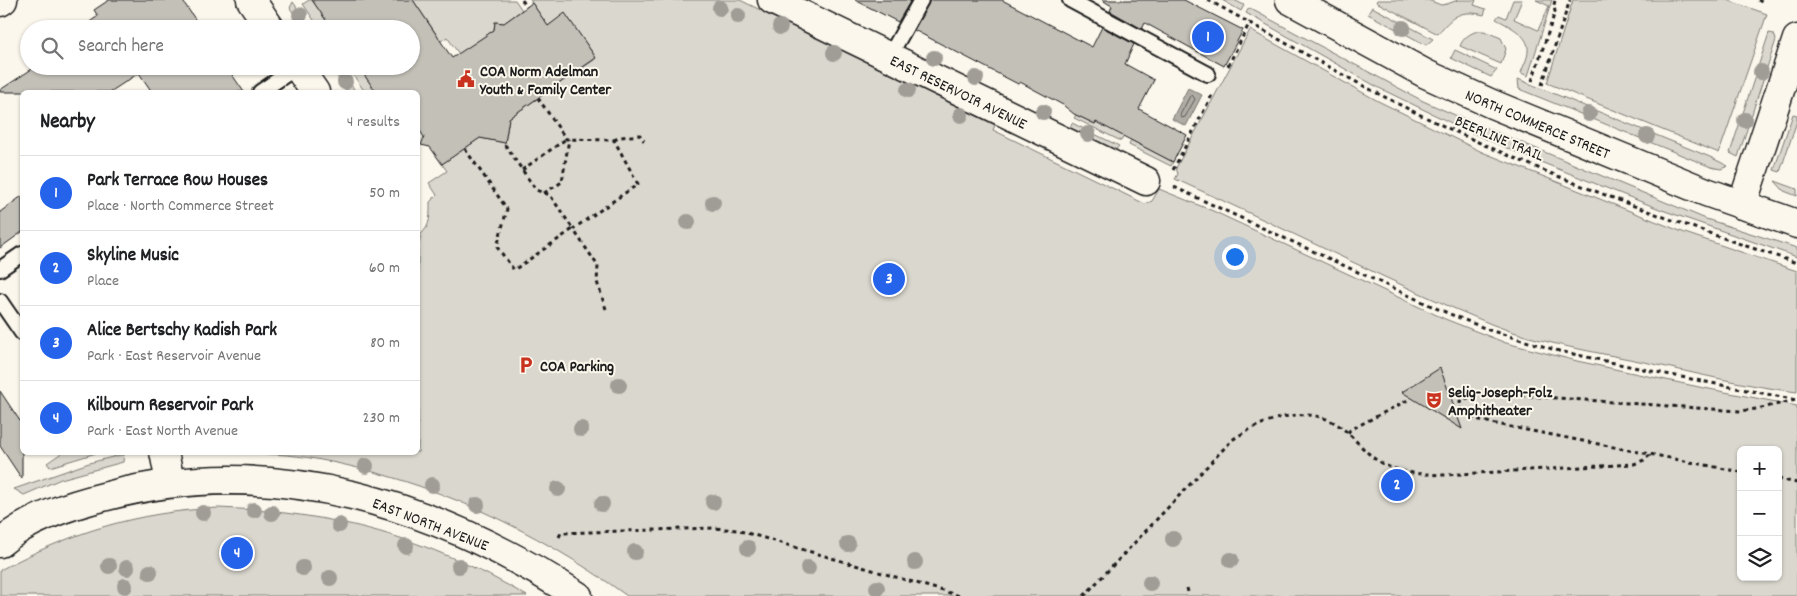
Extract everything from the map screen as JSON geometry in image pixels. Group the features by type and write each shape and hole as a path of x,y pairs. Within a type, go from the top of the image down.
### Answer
{"street":[{"path":"251,0 265,20"},
{"name":"EAST RESERVOIR AVENUE","path":"772,0 1146,182"},
{"name":"NORTH COMMERCE STREET","path":"1303,3 1450,86 1679,181 1797,224"},
{"path":"1742,205 1797,39"},
{"path":"303,75 314,90"},
{"path":"165,455 170,482"},
{"name":"EAST NORTH AVENUE","path":"4,536 83,502 137,488 170,482 225,479 268,480 311,485 381,503 425,517 494,547 525,563 578,596"}],"lane":[{"path":"889,57 921,0"},
{"path":"1070,0 1208,74"},
{"path":"263,90 285,75"},
{"path":"0,269 20,255"},
{"path":"0,301 20,330"}],"path":[{"path":"522,0 527,7"},
{"name":"BEERLINE TRAIL","path":"1208,0 1379,94 1484,144 1685,226 1797,263"},
{"path":"1532,81 1555,12 1555,0"},
{"path":"1542,85 1570,0"},
{"path":"1758,0 1762,2"},
{"path":"1226,68 1250,22"},
{"path":"1175,165 1212,95"},
{"path":"538,98 566,138 562,182 544,194"},
{"path":"521,168 566,138 614,140 621,136 640,136 644,142"},
{"path":"465,149 507,209 497,247 514,270 638,184 614,140"},
{"path":"503,142 536,190 550,196 598,266 597,282 606,309"},
{"path":"1146,182 1157,181 1166,184 1438,309 1507,336 1559,351 1797,400"},
{"path":"1737,471 1491,423 1469,417 1461,412 1460,401 1474,395 1528,396 1740,411 1797,400"},
{"path":"1348,433 1350,430 1410,399"},
{"path":"1084,596 1232,440 1247,430 1274,419 1301,415 1323,418 1333,422 1348,433 1379,462 1415,474 1444,475 1634,464 1644,460 1650,454"},
{"path":"1782,480 1797,483"},
{"path":"559,537 561,533 714,528 737,530 960,596"}],"shaded area":[{"path":"312,0 326,20 314,20 303,4"},
{"path":"413,0 515,0 522,10 504,23 495,22 494,30 459,54 447,37 441,41"},
{"path":"530,0 740,0 995,125 993,130 1145,204 1152,201 1159,189 1213,211 1445,319 1506,343 1577,361 1797,406 1797,596 627,596 592,572 518,528 439,493 399,479 358,468 288,455 420,455 420,239 428,224 430,202 437,195 429,183 447,171 442,164 480,138 505,143 509,118 594,60 595,56 565,14 548,26"},
{"path":"1222,0 1234,0 1244,5 1241,11"},
{"path":"1377,0 1428,0 1441,5 1458,0 1476,0 1474,5 1486,9 1484,15 1469,13 1453,18 1438,34 1376,2"},
{"path":"1513,0 1522,0 1514,19 1538,30 1549,6 1536,0 1552,0 1528,76 1521,73 1528,54 1528,45 1522,35 1496,19 1499,15 1506,18"},
{"path":"1573,0 1727,0 1767,14 1719,153 1547,83"},
{"path":"293,2 306,20 298,20 290,8"},
{"path":"1372,7 1433,39 1426,45 1368,14"},
{"path":"1249,8 1423,101 1706,219 1797,248 1797,257 1662,210 1472,133 1379,88 1246,13"},
{"path":"1250,30 1378,101 1482,152 1685,233 1797,271 1797,392 1741,383 1569,347 1510,331 1411,289 1175,179 1178,174 1176,168"},
{"path":"1478,31 1484,31 1501,38 1506,49 1501,64 1460,46 1467,36"},
{"path":"1769,33 1774,34 1776,40 1738,157 1730,153"},
{"path":"1455,50 1497,70 1491,77 1451,58"},
{"path":"336,75 344,75 355,90 347,90"},
{"path":"353,75 364,75 375,90 364,90"},
{"path":"1518,79 1728,166 1721,169 1711,167 1519,89"},
{"path":"1793,114 1797,115 1797,121 1780,172 1774,170"},
{"path":"1076,115 1095,124 1096,121 1124,136 1121,141 1074,118"},
{"path":"1072,123 1119,146 1115,151 1070,128"},
{"path":"1131,140 1173,162 1171,166 1129,145"},
{"path":"1775,181 1797,189 1797,196 1784,191"},
{"path":"59,455 89,455 50,467 47,463"},
{"path":"124,455 123,462 61,479 24,495 14,489 89,463"},
{"path":"218,508 301,515 378,531 416,543 453,558 490,575 527,596 0,596 0,570 53,545 105,526 132,519 188,510"}],"water":[{"path":"1188,88 1202,95 1186,126 1172,119"}],"building":[{"path":"109,0 182,0 196,20 92,20 98,16 94,10"},
{"name":"COA Norm Adelman Youth & Family Center","path":"312,0 413,0 452,58 494,30 495,22 504,23 532,3 548,26 565,13 596,58 509,118 505,143 480,138 442,164 430,147 421,145 424,137 420,131 420,90 375,90 364,75 420,75 420,20 326,20"},
{"path":"855,0 911,0 898,22"},
{"path":"930,0 1002,0 1092,47 1102,27 1134,44 1125,64 1154,80 1139,109 1187,135 1173,162 1096,122 1095,124 1074,114 1063,105 1020,82 1018,84 914,30"},
{"path":"1102,0 1184,0 1243,30 1224,66 1145,23 1142,29 1110,11 1112,6"},
{"path":"23,75 136,75 113,90 20,90 20,92 0,92 0,90"},
{"path":"140,75 232,75 243,90 151,90"},
{"path":"20,197 20,233 0,248 0,212"},
{"name":"Selig-Joseph-Folz Amphitheater","path":"1440,368 1450,395 1462,429 1402,392"},
{"path":"0,391 20,421 22,479 0,446"}],"place":[{"name":"Park Terrace Row Houses","path":"1208,37"},
{"name":"COA Norm Adelman Youth & Family Center","path":"466,79"},
{"name":"Alice Bertschy Kadish Park","path":"889,279"},
{"name":"COA Parking","path":"526,365"},
{"name":"Selig-Joseph-Folz Amphitheater","path":"1434,400"},
{"name":"Skyline Music","path":"1397,485"},
{"name":"Kilbourn Reservoir Park","path":"237,553"}]}
